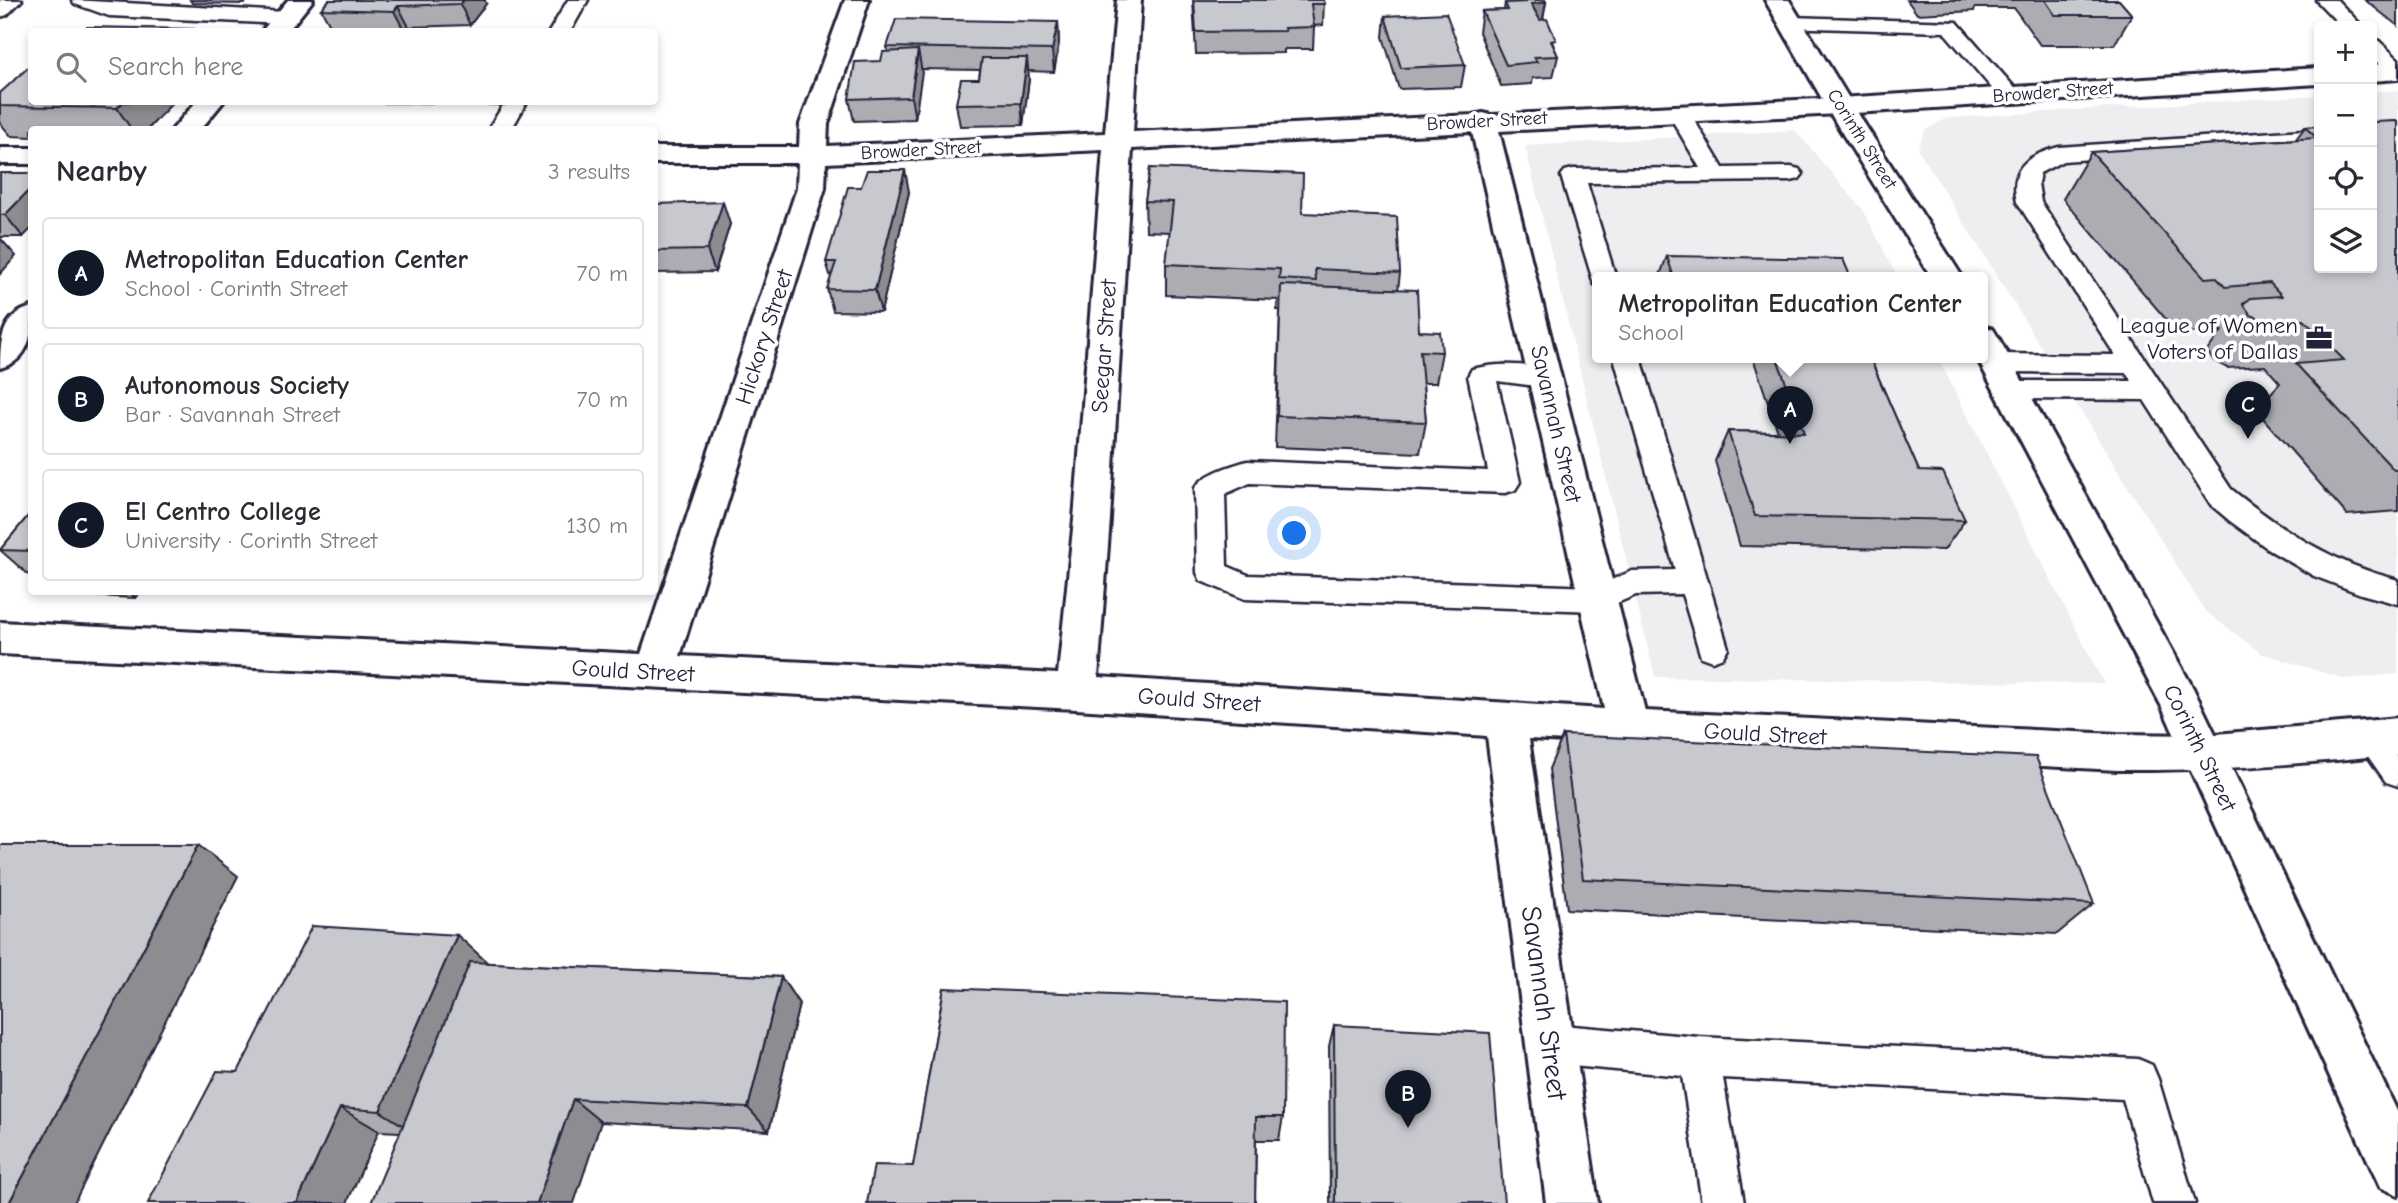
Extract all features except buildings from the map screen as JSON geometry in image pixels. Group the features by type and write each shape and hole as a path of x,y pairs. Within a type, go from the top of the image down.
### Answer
{"street":[{"name":"Hickory Street","path":"655,672 811,188 814,124 857,0"},
{"name":"Seegar Street","path":"1076,692 1109,291 1117,141 1129,0"},
{"name":"Corinth Street","path":"1783,11 1839,106 1944,272"},
{"name":"Browder Street","path":"658,155 811,155 1117,141 1483,121 1839,106 2314,76"},
{"path":"189,126 207,105"},
{"name":"Savannah Street","path":"1483,121 1629,728"},
{"path":"0,156 28,156"},
{"path":"0,357 28,322"},
{"name":"Corinth Street","path":"1997,363 2179,701 2392,1146"},
{"name":"Gould Street","path":"0,638 1076,692 1629,728 2117,752 2204,753 2386,737"},
{"name":"Savannah Street","path":"1506,720 1572,1203"}],"lane":[{"path":"0,11 12,0"},
{"path":"82,0 109,10 286,17"},
{"path":"561,28 578,0"},
{"path":"2326,0 2348,21"},
{"path":"1783,11 1950,26 2010,95"},
{"path":"2377,52 2391,73"},
{"path":"501,126 514,105"},
{"path":"1679,113 1715,174"},
{"path":"2314,136 2059,154 2040,161 2028,172 2024,186 2029,202 2221,497 2263,533 2317,564 2377,588 2398,592"},
{"path":"1601,272 1573,176 1791,174"},
{"path":"1628,363 1712,648"},
{"path":"1997,363 2134,364"},
{"path":"1997,363 2152,391"},
{"path":"1545,378 1497,372 1482,376 1505,482 1247,472 1210,488 1212,573 1245,587 1598,599 1632,583 1694,582"},
{"path":"2386,737 2398,771"},
{"path":"1550,1044 1699,1057 2138,1079 2174,1203"},
{"path":"1699,1057 1723,1203"}],"shaded area":[{"path":"2398,90 2398,674 2344,679 2261,653 2205,611 1918,149 1925,130 1947,118 2314,95 2314,273 2377,273 2377,92"},
{"path":"1795,130 1863,210 1895,272 1592,272 1592,363 1941,363 2104,684 1655,677 1525,146"}],"place":[{"name":"League of Women Voters of Dallas","path":"2319,338"},
{"name":"El Centro College","path":"2248,439"},
{"name":"Metropolitan Education Center","path":"1790,444"},
{"name":"Autonomous Society","path":"1408,1128"}]}
